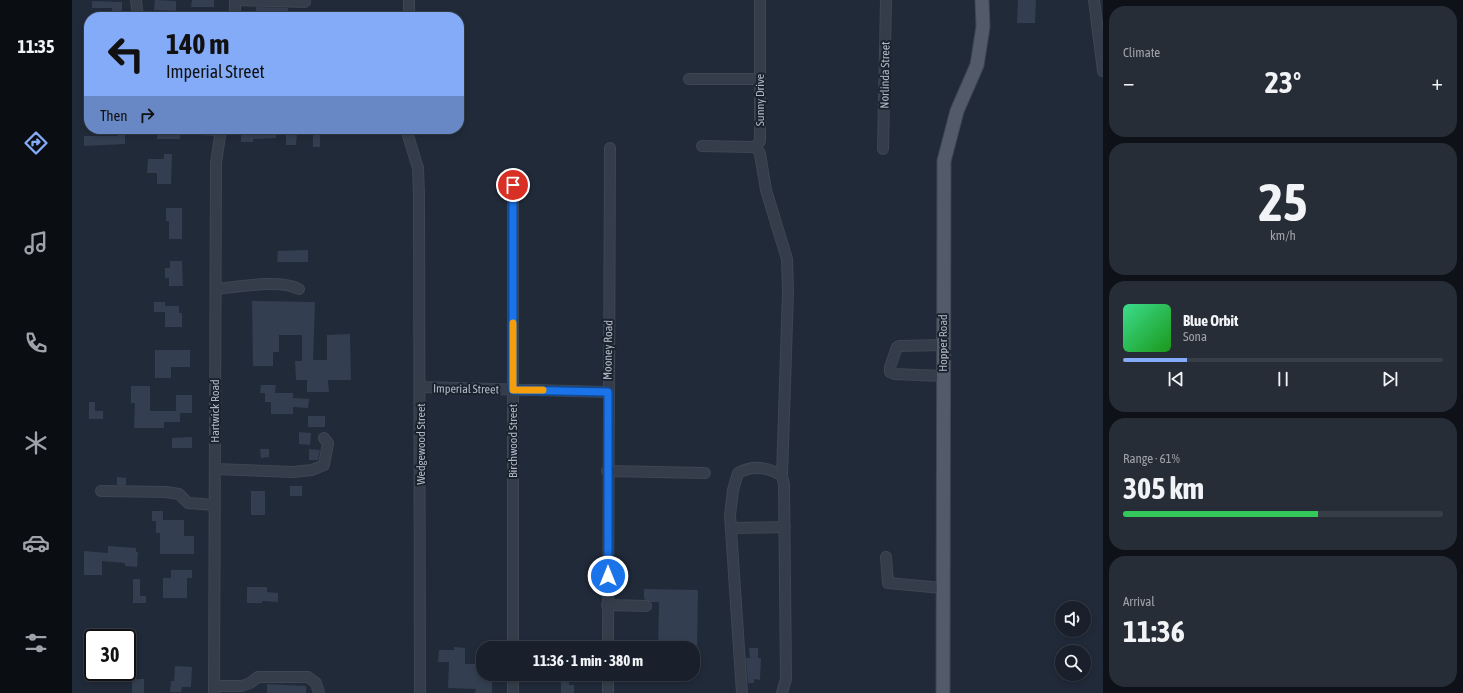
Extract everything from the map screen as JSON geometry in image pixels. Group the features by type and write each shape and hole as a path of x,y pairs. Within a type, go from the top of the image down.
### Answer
{"main road":[{"name":"Hopper Road","path":"943,693 942,376 944,162 957,111 977,65 982,27 982,0"}],"street":[{"path":"136,0 137,12"},
{"path":"235,12 235,0 305,2"},
{"path":"408,12 409,0"},
{"name":"Sunny Drive","path":"756,146 760,139 760,0"},
{"name":"Norlinda Street","path":"883,149 886,0"},
{"path":"1094,0 1103,71"},
{"path":"689,79 760,79"},
{"name":"Hartwick Road","path":"214,689 216,163 220,134"},
{"name":"Wedgewood Street","path":"408,134 418,168 419,195 421,388 420,693"},
{"path":"702,146 756,146 760,154 766,190 786,259 788,291 782,476 784,484 786,679 782,693"},
{"name":"Mooney Road","path":"608,641 607,471 610,148"},
{"name":"Birchwood Street","path":"513,185 513,641"},
{"path":"216,289 268,285 292,286 299,289"},
{"path":"942,376 894,374 890,372 890,367 897,347 899,346 943,345"},
{"name":"Imperial Street","path":"421,388 608,392"},
{"path":"215,469 293,472 312,470 324,465 328,443 324,438"},
{"path":"742,693 731,528 733,490 738,473 747,468 770,468 782,476"},
{"path":"607,471 705,473"},
{"path":"101,491 166,492 179,494 188,503 215,505"},
{"path":"731,528 784,527"},
{"path":"886,557 888,583 942,588"},
{"path":"608,605 646,606"},
{"path":"214,689 242,686 250,683 258,677 308,677 316,682 319,693"},
{"path":"513,681 513,693"},
{"path":"608,681 608,693"}],"building":[{"path":"155,0 176,1 176,11 154,10"},
{"path":"192,0 214,0 214,7 191,7"},
{"path":"1018,0 1036,0 1035,23 1017,23"},
{"path":"92,1 122,2 122,12 112,12 112,8 92,8"},
{"path":"256,7 288,8 288,12 256,12"},
{"path":"118,134 125,134 125,144 84,146 84,136 118,136"},
{"path":"157,134 180,134 180,139 157,139"},
{"path":"241,134 276,134 276,138 253,139 253,142 241,142"},
{"path":"286,134 297,134 296,145 286,145"},
{"path":"313,134 320,134 320,147 313,147"},
{"path":"164,154 172,154 171,184 157,184 157,173 147,173 148,159 164,159"},
{"path":"166,208 182,208 182,239 169,239 169,221 166,221"},
{"path":"308,250 308,262 277,262 278,251"},
{"path":"170,261 182,261 183,286 169,286 169,278 165,278 165,268 170,268"},
{"path":"252,301 315,302 313,360 327,360 327,335 350,334 351,380 328,380 329,392 307,392 307,380 296,380 295,361 302,361 302,335 279,335 279,352 273,352 273,366 253,366"},
{"path":"154,302 165,302 165,306 179,306 179,313 182,313 182,327 165,327 165,312 154,312"},
{"path":"155,350 190,350 190,367 171,367 171,378 155,378"},
{"path":"261,385 276,385 275,393 293,393 293,398 309,399 308,408 293,407 293,414 271,414 271,402 265,402 265,393 260,393"},
{"path":"131,386 150,386 150,411 176,411 176,395 192,395 192,413 180,413 180,422 164,422 164,428 134,428 135,403 131,403"},
{"path":"89,402 95,402 95,411 103,411 103,419 89,419"},
{"path":"308,416 325,416 325,427 308,427"},
{"path":"299,432 311,433 310,445 299,444"},
{"path":"192,437 192,448 172,448 172,438"},
{"path":"260,449 269,449 269,457 261,458"},
{"path":"309,449 320,450 318,460 309,460"},
{"path":"117,477 126,478 126,485 117,485"},
{"path":"290,486 302,486 302,496 290,496"},
{"path":"251,491 265,491 265,515 251,515"},
{"path":"152,511 163,511 163,520 184,520 184,536 194,536 194,554 160,554 160,533 156,533 156,521 152,521"},
{"path":"108,546 136,548 136,552 138,552 137,567 125,566 125,563 102,561 102,575 84,575 84,551 108,553"},
{"path":"171,570 192,570 192,578 187,578 187,598 163,598 163,578 171,578"},
{"path":"133,579 140,579 140,596 146,596 146,603 133,603"},
{"path":"247,587 267,587 267,592 278,593 278,602 262,601 262,603 247,603"},
{"path":"644,589 698,590 697,641 658,641 659,602 651,602 644,599"},
{"path":"582,640 600,640 600,641"},
{"path":"454,647 465,648 465,664 476,664 476,681 492,681 492,693 475,693 476,689 448,688 449,662 438,662 439,650 454,650"},
{"path":"749,648 758,648 758,658 761,658 760,680 754,679 754,683 748,683 746,658 750,658"},
{"path":"175,666 192,667 191,687 182,687 181,692 170,692 171,681 174,681"},
{"path":"136,679 144,679 144,693 132,693 132,681 136,681"},
{"path":"561,681 569,681 569,685 574,685 574,693 561,693"},
{"path":"267,684 306,686 306,693 267,693"}],"slow traffic":[{"path":"513,323 513,390 543,390"}],"route":[{"path":"513,185 513,390 608,392 608,576"}]}
